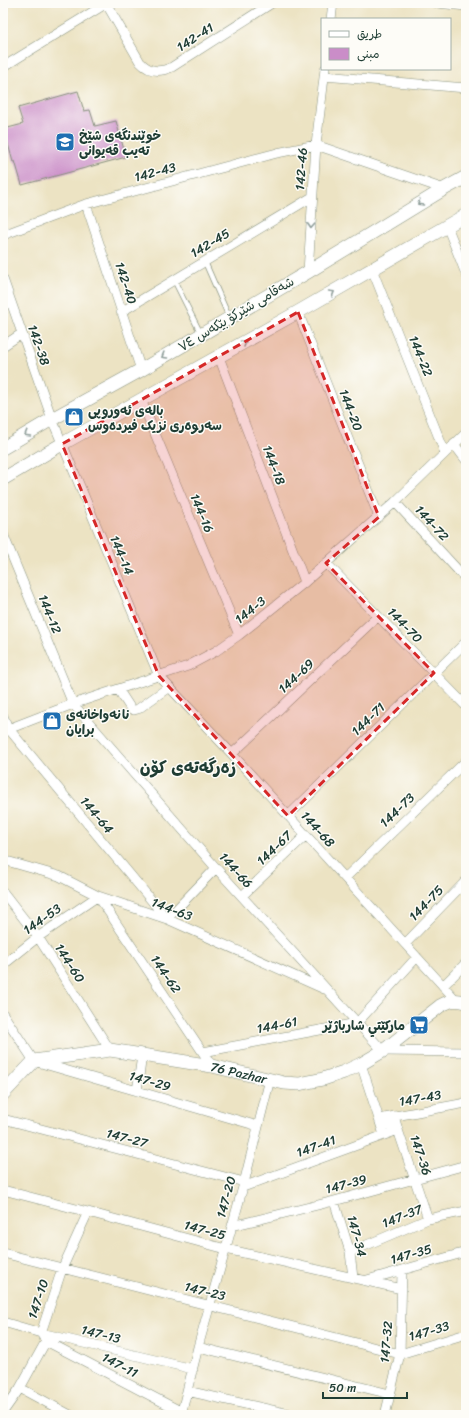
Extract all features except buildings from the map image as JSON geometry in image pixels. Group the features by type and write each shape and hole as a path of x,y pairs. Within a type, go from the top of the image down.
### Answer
{"street":[{"name":"142-41","path":"107,3 140,62 144,67 158,72 172,67 272,3"},
{"path":"3,67 107,3"},
{"path":"331,18 333,3"},
{"path":"437,3 466,6"},
{"path":"325,73 466,88"},
{"name":"142-46","path":"308,272 316,145 325,73"},
{"path":"316,145 444,189"},
{"name":"142-43","path":"3,235 86,204 277,153 316,145"},
{"name":"شەقامی شێرکۆ بێکەس ٧٤","path":"3,448 201,335 466,177"},
{"name":"142-45","path":"121,312 312,197"},
{"name":"142-40","path":"86,204 141,370"},
{"name":"شەقامی شێرکۆ بێکەس ٧٤","path":"3,479 466,215"},
{"path":"447,226 466,274"},
{"name":"144-22","path":"372,269 445,453"},
{"name":"142-38","path":"3,279 21,334 62,444"},
{"name":"144-20","path":"298,312 379,517"},
{"path":"3,346 21,334"},
{"name":"144-18","path":"219,357 305,582"},
{"name":"144-16","path":"141,400 239,635"},
{"name":"144-3","path":"6,730 73,704 188,666 216,651 239,635 305,582 379,517 466,433"},
{"name":"144-14","path":"62,444 159,676"},
{"path":"454,444 466,460"},
{"name":"144-72","path":"395,502 466,579"},
{"name":"144-12","path":"3,534 73,704"},
{"name":"144-70","path":"326,563 466,706"},
{"name":"144-69","path":"232,754 378,616"},
{"name":"144-71","path":"288,816 466,642"},
{"name":"144-68","path":"159,676 443,986 461,1001"},
{"path":"118,690 131,709 134,710 138,709 169,687"},
{"name":"144-66","path":"73,704 216,868 383,1051"},
{"name":"144-64","path":"3,716 6,730 166,919"},
{"name":"144-73","path":"345,878 466,761"},
{"name":"144-67","path":"242,896 306,835"},
{"name":"144-63","path":"3,860 59,876 98,896 166,919 328,991"},
{"path":"166,919 216,868"},
{"name":"144-75","path":"405,944 466,881"},
{"name":"144-60","path":"3,892 38,937 110,1050"},
{"name":"144-53","path":"3,965 38,937 98,896"},
{"name":"144-62","path":"98,896 212,1066"},
{"path":"357,1023 417,957"},
{"path":"443,986 466,963"},
{"name":"76 Pazhar","path":"34,1061 110,1050 212,1066 284,1083 300,1084 323,1079 361,1064 383,1051 440,1006 448,1002 461,1001"},
{"path":"3,1014 34,1061 3,1094"},
{"name":"144-61","path":"203,1052 357,1023"},
{"path":"383,1051 466,1052"},
{"path":"137,1091 142,1055"},
{"name":"147-29","path":"34,1061 258,1126"},
{"path":"361,1064 384,1135"},
{"name":"147-20","path":"182,1413 192,1369 244,1184 270,1079"},
{"name":"147-43","path":"379,1119 466,1103"},
{"path":"384,1135 394,1116"},
{"path":"394,1116 398,1130"},
{"name":"147-27","path":"3,1119 244,1184"},
{"name":"147-36","path":"379,1119 398,1130 428,1219"},
{"name":"147-41","path":"244,1184 398,1130"},
{"name":"147-39","path":"232,1226 334,1201 466,1165"},
{"name":"147-25","path":"3,1190 226,1249 402,1288"},
{"name":"147-34","path":"334,1201 350,1252 353,1278"},
{"name":"147-37","path":"350,1252 428,1219 466,1211"},
{"name":"147-10","path":"3,1412 20,1388 43,1337 62,1269 88,1212"},
{"name":"147-35","path":"364,1280 402,1271 466,1252"},
{"name":"147-23","path":"3,1253 400,1354"},
{"name":"147-32","path":"385,1415 400,1354 402,1271"},
{"name":"147-13","path":"3,1322 43,1337 192,1369"},
{"name":"147-33","path":"400,1354 466,1334"},
{"name":"147-11","path":"43,1337 182,1413"},
{"path":"198,1347 390,1394"},
{"path":"20,1388 70,1415"},
{"path":"187,1391 294,1415"}],"lane":[{"path":"205,262 230,318"},
{"path":"174,280 201,335"}],"highlighted area":[{"path":"298,312 379,517 326,563 434,673 288,816 159,676 62,444"}],"place":[{"name":"خوێندنگەی شێخ تەیب قەیوانی","path":"65,142"},
{"name":"بالەی ئەوروپی سەروەری نزیک فیردەوس","path":"74,417"},
{"name":"نانەواخانەی برایان","path":"52,721"},
{"name":"مارکێتي شارباژێر","path":"419,1025"}],"district":[{"name":"زەرگەتەی کۆن","path":"188,767"}]}
